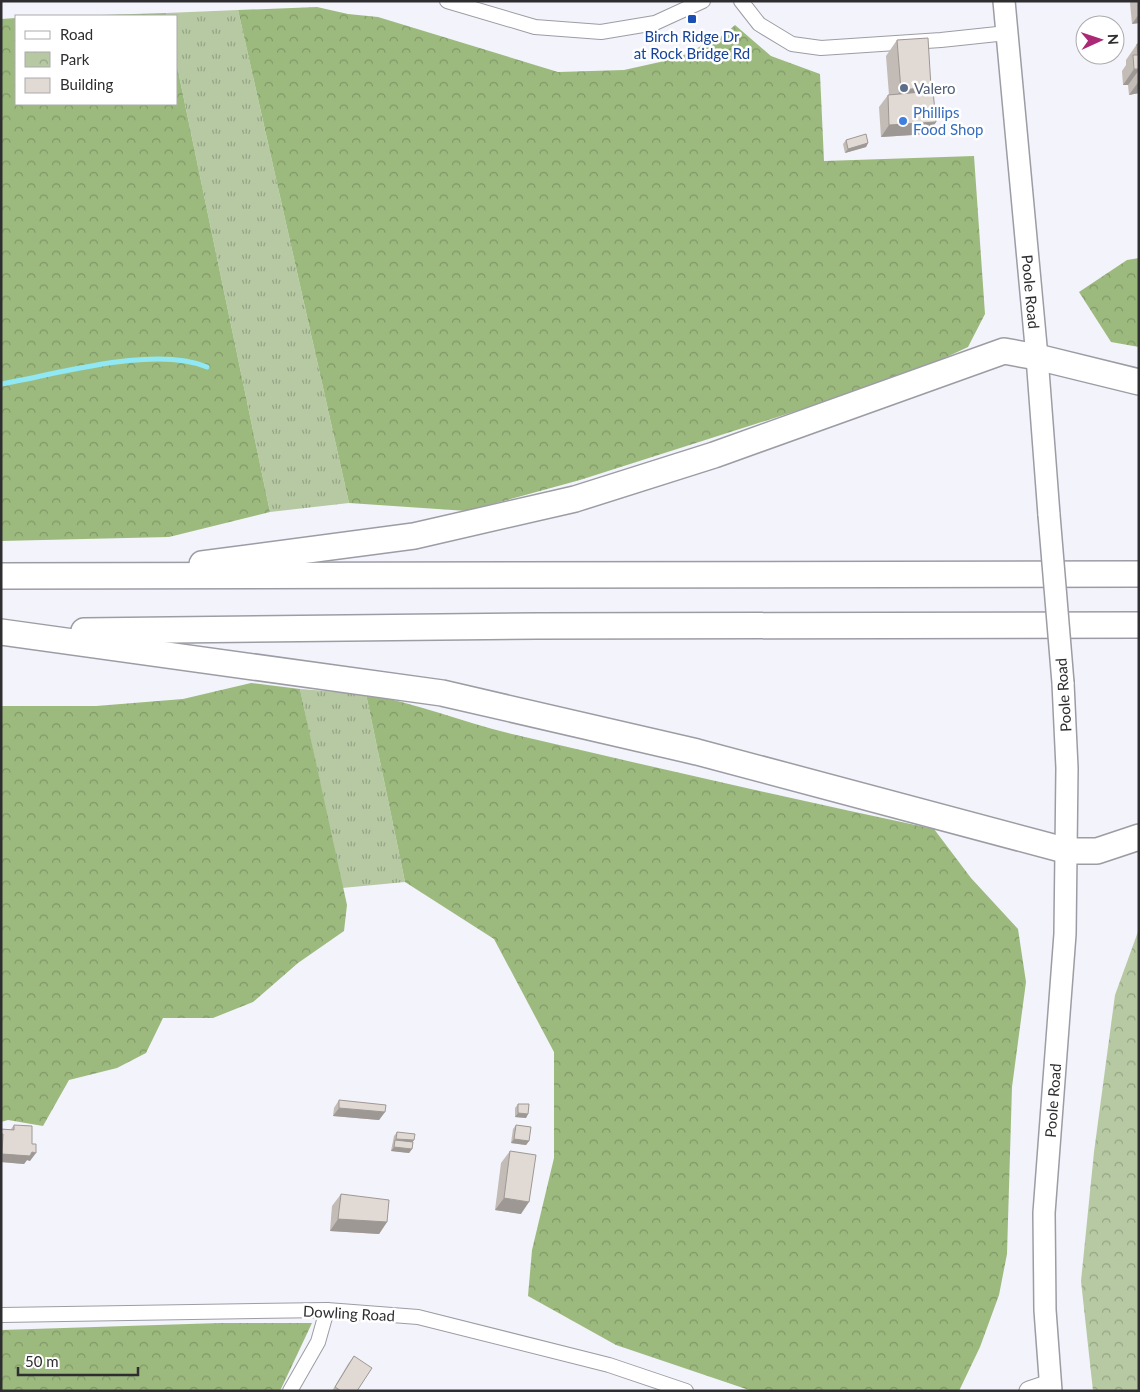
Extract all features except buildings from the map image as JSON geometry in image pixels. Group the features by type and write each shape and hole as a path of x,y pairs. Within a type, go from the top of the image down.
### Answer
{"highway":[{"path":"113,576 414,536 474,524 575,499 714,455 1004,352 1037,357 1139,382"},
{"path":"1,576 1139,574"},
{"path":"1,632 537,626 1139,625"},
{"path":"1,632 442,693 697,752 1068,850 1097,851 1139,837"}],"main road":[{"name":"Poole Road","path":"1004,1 1037,357 1063,683 1067,768 1068,850 1065,934 1044,1213 1045,1310 1050,1388"}],"street":[{"path":"447,1 535,27 601,32 655,23 704,1"},
{"path":"741,1 758,24 792,44 802,46 840,47 1007,33"},
{"path":"290,1391 318,1342 327,1310"},
{"name":"Dowling Road","path":"1,1315 327,1310 418,1317 609,1365 686,1391"},
{"path":"1029,1391 1050,1388"}],"green space":[{"path":"317,7 348,14 378,17 558,72 624,70 678,58 725,34 735,25 771,56 820,74 824,161 974,156 985,314 968,347 906,376 580,480 467,511 349,503 238,10"},
{"path":"238,10 349,503 270,512 178,71 178,15 167,15 166,13"},
{"path":"166,13 167,15 101,15"},
{"path":"15,18 15,105 178,105 178,71 270,512 169,537 1,541 1,19"},
{"path":"1139,258 1139,347 1111,342 1079,292 1127,260"},
{"path":"251,683 300,689 347,905 344,931 298,963 253,1002 213,1018 163,1018 146,1053 117,1068 69,1080 43,1126 8,1120 1,1122 1,706 96,706 183,699"},
{"path":"300,689 366,694 405,882 342,888"},
{"path":"366,694 403,702 512,734 934,829 971,878 1018,929 1026,982 1012,1087 1007,1254 999,1295 980,1347 959,1391 752,1391 616,1345 528,1296 532,1250 554,1158 554,1052 494,939 405,882"},
{"path":"1139,929 1139,1391 1093,1391 1081,1281 1094,1152 1115,995"},
{"path":"220,1323 312,1323 280,1391 1,1391 1,1330"}],"waterway":[{"path":"1,384 78,368 134,360 161,359 186,361 207,367"}],"place":[{"name":"Birch Ridge Dr at Rock Bridge Rd","path":"692,19"},
{"name":"Valero","path":"904,88"},
{"name":"Phillips Food Shop","path":"903,121"}]}
